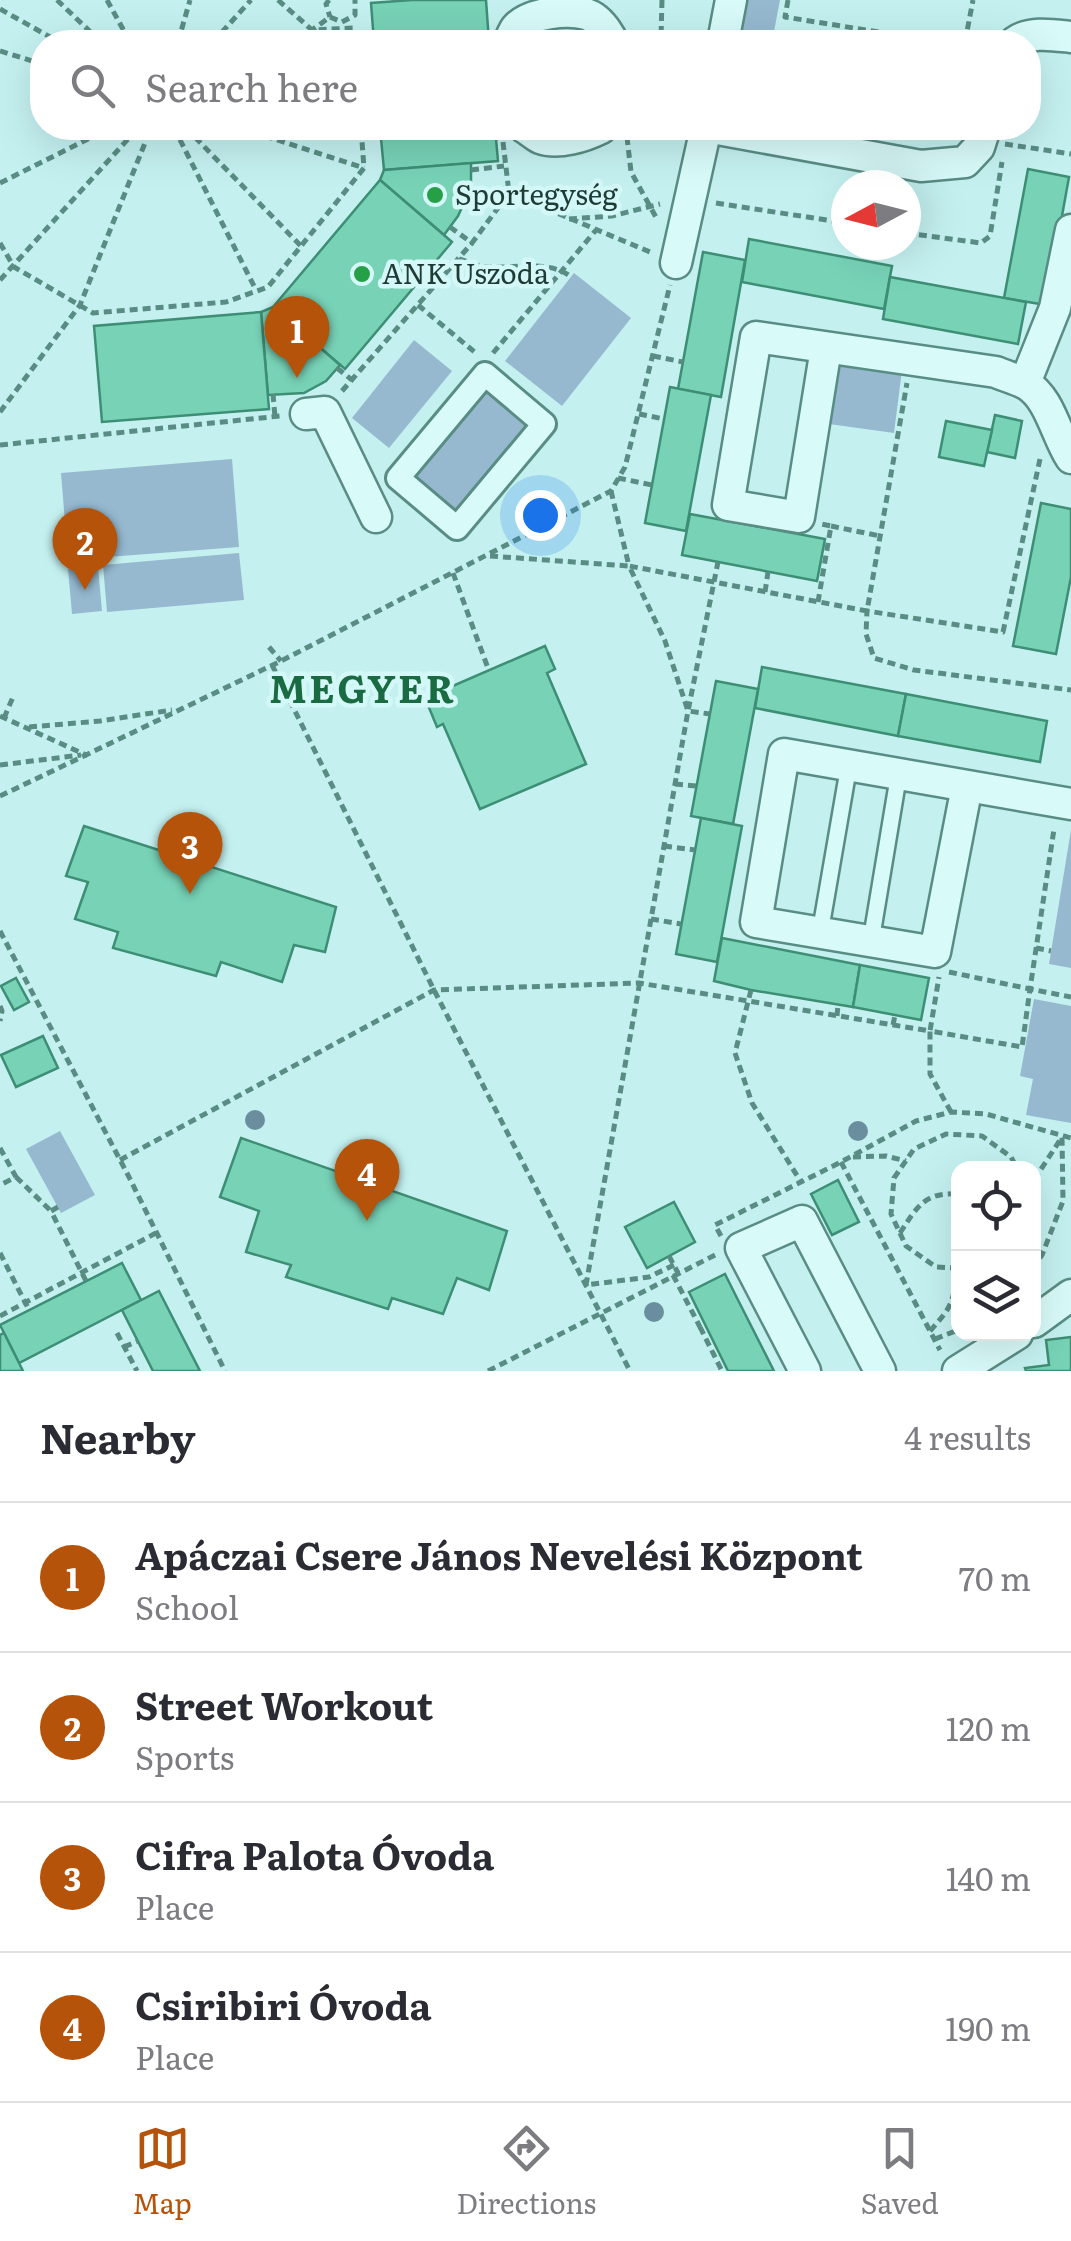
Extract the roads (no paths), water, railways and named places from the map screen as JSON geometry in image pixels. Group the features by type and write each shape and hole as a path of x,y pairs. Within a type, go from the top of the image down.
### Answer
{"street":[{"path":"725,30 731,0"},
{"path":"516,30 532,17 559,12 589,14 607,30"},
{"path":"1041,35 1071,37"},
{"path":"676,263 706,140"},
{"path":"776,140 921,166 965,162 981,140"},
{"path":"1024,383 1055,308 1071,230"},
{"path":"826,348 799,517 728,505 756,337 996,372 1024,383 1040,396 1071,458"},
{"path":"485,374 544,424 457,528 398,478 485,374"},
{"path":"288,416 325,412 376,517"},
{"path":"967,786 935,952 756,922 784,754 899,773 1064,803"},
{"path":"804,1371 740,1248 802,1221 880,1371"},
{"path":"1041,1317 1071,1295"},
{"path":"950,1363 1001,1341"}],"lane":[{"path":"820,933 850,765"},
{"path":"871,941 899,773"}],"place":[{"name":"Sportegység","path":"435,195"},
{"name":"ANK Uszoda","path":"362,274"},
{"name":"Apáczai Csere János Nevelési Központ","path":"297,378"},
{"name":"Street Workout","path":"85,590"},
{"name":"Cifra Palota Óvoda","path":"190,894"},
{"name":"Csiribiri Óvoda","path":"367,1221"}],"district":[{"name":"MEGYER","path":"363,690"}]}
